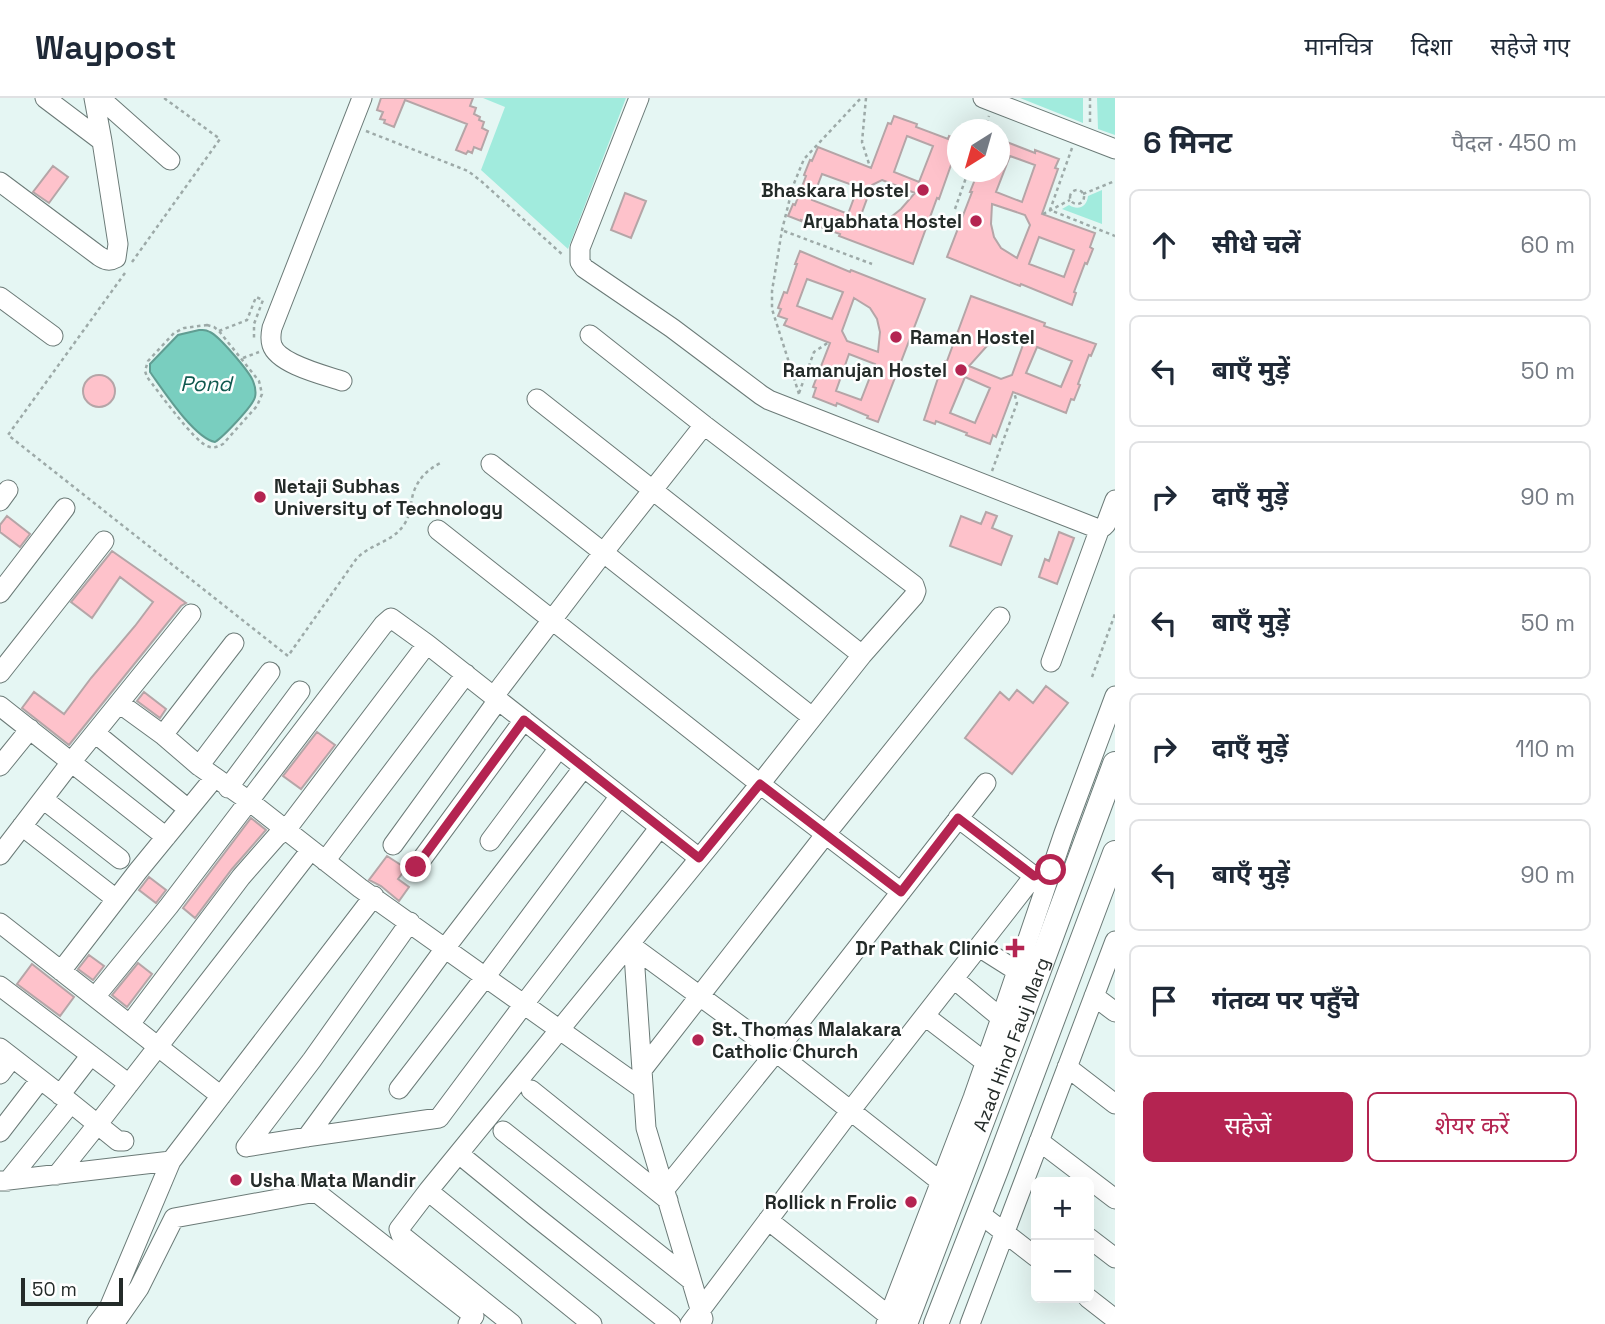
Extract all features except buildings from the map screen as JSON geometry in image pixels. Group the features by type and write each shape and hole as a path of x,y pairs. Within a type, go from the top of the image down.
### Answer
{"main road":[{"name":"Azad Hind Fauj Marg","path":"893,1322 1014,1037 1115,764"},
{"name":"Azad Hind Fauj Marg","path":"936,1324 1115,853"}],"street":[{"path":"45,98 102,141"},
{"path":"0,182 99,256 112,261 116,258 118,244 94,98"},
{"path":"100,98 170,160"},
{"path":"342,382 286,360 272,347 271,338 272,328 362,98"},
{"path":"639,98 580,248 580,262 761,395 796,402 986,485 1107,525"},
{"path":"983,98 1115,149"},
{"path":"0,297 53,336"},
{"path":"512,1324 399,1233 399,1229 633,944 862,654 914,596 916,590 914,585 590,335"},
{"path":"537,399 862,654"},
{"path":"393,845 552,621 704,425"},
{"path":"491,464 812,717"},
{"path":"1051,662 1115,500"},
{"path":"0,593 65,508"},
{"path":"438,530 901,892"},
{"path":"0,673 104,541"},
{"path":"0,855 191,614"},
{"path":"642,1080 700,995 1000,617"},
{"path":"95,997 169,906 391,618 699,858"},
{"path":"163,735 234,643"},
{"path":"130,1024 241,877 277,836 286,830 427,644"},
{"path":"214,777 270,671"},
{"path":"57,1175 159,1046 466,674"},
{"path":"61,971 214,777 300,691"},
{"path":"768,1220 893,1322 1017,971 1042,873 1115,696"},
{"path":"119,703 318,856 561,1030 642,1080"},
{"path":"0,706 166,837"},
{"path":"416,867 524,720"},
{"path":"0,766 30,729"},
{"path":"95,733 188,809"},
{"path":"490,841 559,748"},
{"path":"307,1137 446,947 584,767"},
{"path":"667,1195 986,783"},
{"path":"399,1089 620,796"},
{"path":"43,799 120,859"},
{"path":"958,818 1042,873"},
{"path":"22,826 116,899"},
{"path":"410,922 246,1147 439,1118 660,827"},
{"path":"698,1320 768,1220 851,1110 979,947 1042,873"},
{"path":"97,1324 109,1308 171,1161 374,896"},
{"path":"0,923 221,1096"},
{"path":"976,1321 1005,1233 1029,1192 1039,1141 1115,941"},
{"path":"633,944 941,1182"},
{"path":"633,944 646,1128 691,1280 698,1320"},
{"path":"979,947 1017,971"},
{"path":"954,979 1001,1018"},
{"path":"0,986 129,1084"},
{"path":"1094,996 1115,1012"},
{"path":"925,1016 985,1062"},
{"path":"0,1074 6,1053 118,1141 124,1141"},
{"path":"4,1181 65,1099 91,1055"},
{"path":"1067,1068 1115,1104"},
{"path":"0,1132 40,1080"},
{"path":"531,1090 667,1195"},
{"path":"503,1131 691,1280"},
{"path":"1039,1141 1115,1199"},
{"path":"459,1154 671,1324"},
{"path":"4,1181 171,1161"},
{"path":"428,1191 592,1324"},
{"path":"114,1324 139,1288 174,1218 316,1192 474,1316 468,1324"},
{"path":"979,1213 1031,1253"},
{"path":"1092,1240 1115,1258"},
{"path":"1094,1303 1115,1319"}],"path":[{"path":"164,98 220,139 8,435 288,656 357,558 393,536 406,523 418,484 428,469 443,462"},
{"path":"796,402 772,309 772,291 782,230 793,186 804,159 861,98"},
{"path":"866,98 862,142 870,167"},
{"path":"1050,211 1084,137 1090,98"},
{"path":"352,126 468,171 559,253 580,262"},
{"path":"1083,194 1115,181"},
{"path":"955,209 964,182"},
{"path":"1078,190 1083,194 1084,199 1080,204 1070,200 1073,191 1078,190"},
{"path":"1042,214 1070,200"},
{"path":"1050,211 1115,236"},
{"path":"782,230 873,264"},
{"path":"219,331 247,320 256,297 263,300 254,324"},
{"path":"207,325 219,331 259,380 262,394 261,400 223,444 216,447 205,445 193,435 147,377 145,367 178,330 207,325"},
{"path":"796,402 814,352 829,342"},
{"path":"242,359 256,353"},
{"path":"986,485 1017,403 1014,392"},
{"path":"1092,677 1115,614"}],"shaded area":[{"path":"483,98 626,98 568,249 481,170 505,107"},
{"path":"1020,98 1083,98 1083,123"},
{"path":"1097,98 1115,98 1115,135 1098,129"},
{"path":"1102,190 1102,224 1062,209 1069,205 1082,207 1088,196"}],"water":[{"name":"Pond","path":"199,330 210,332 227,347 250,376 255,389 255,397 249,407 215,442 207,439 189,423 150,372 150,364 178,335"}],"place":[{"name":"Bhaskara Hostel","path":"923,190"},
{"name":"Aryabhata Hostel","path":"976,221"},
{"name":"Raman Hostel","path":"896,337"},
{"name":"Ramanujan Hostel","path":"961,370"},
{"name":"Netaji Subhas University of Technology","path":"260,497"},
{"name":"Dr Pathak Clinic","path":"1015,948"},
{"name":"St. Thomas Malakara Catholic Church","path":"698,1040"},
{"name":"Usha Mata Mandir","path":"236,1180"},
{"name":"Rollick n Frolic","path":"911,1202"}],"route":[{"path":"416,867 524,720 699,858 760,784 901,892 958,818 1034,876 1051,870"}]}
